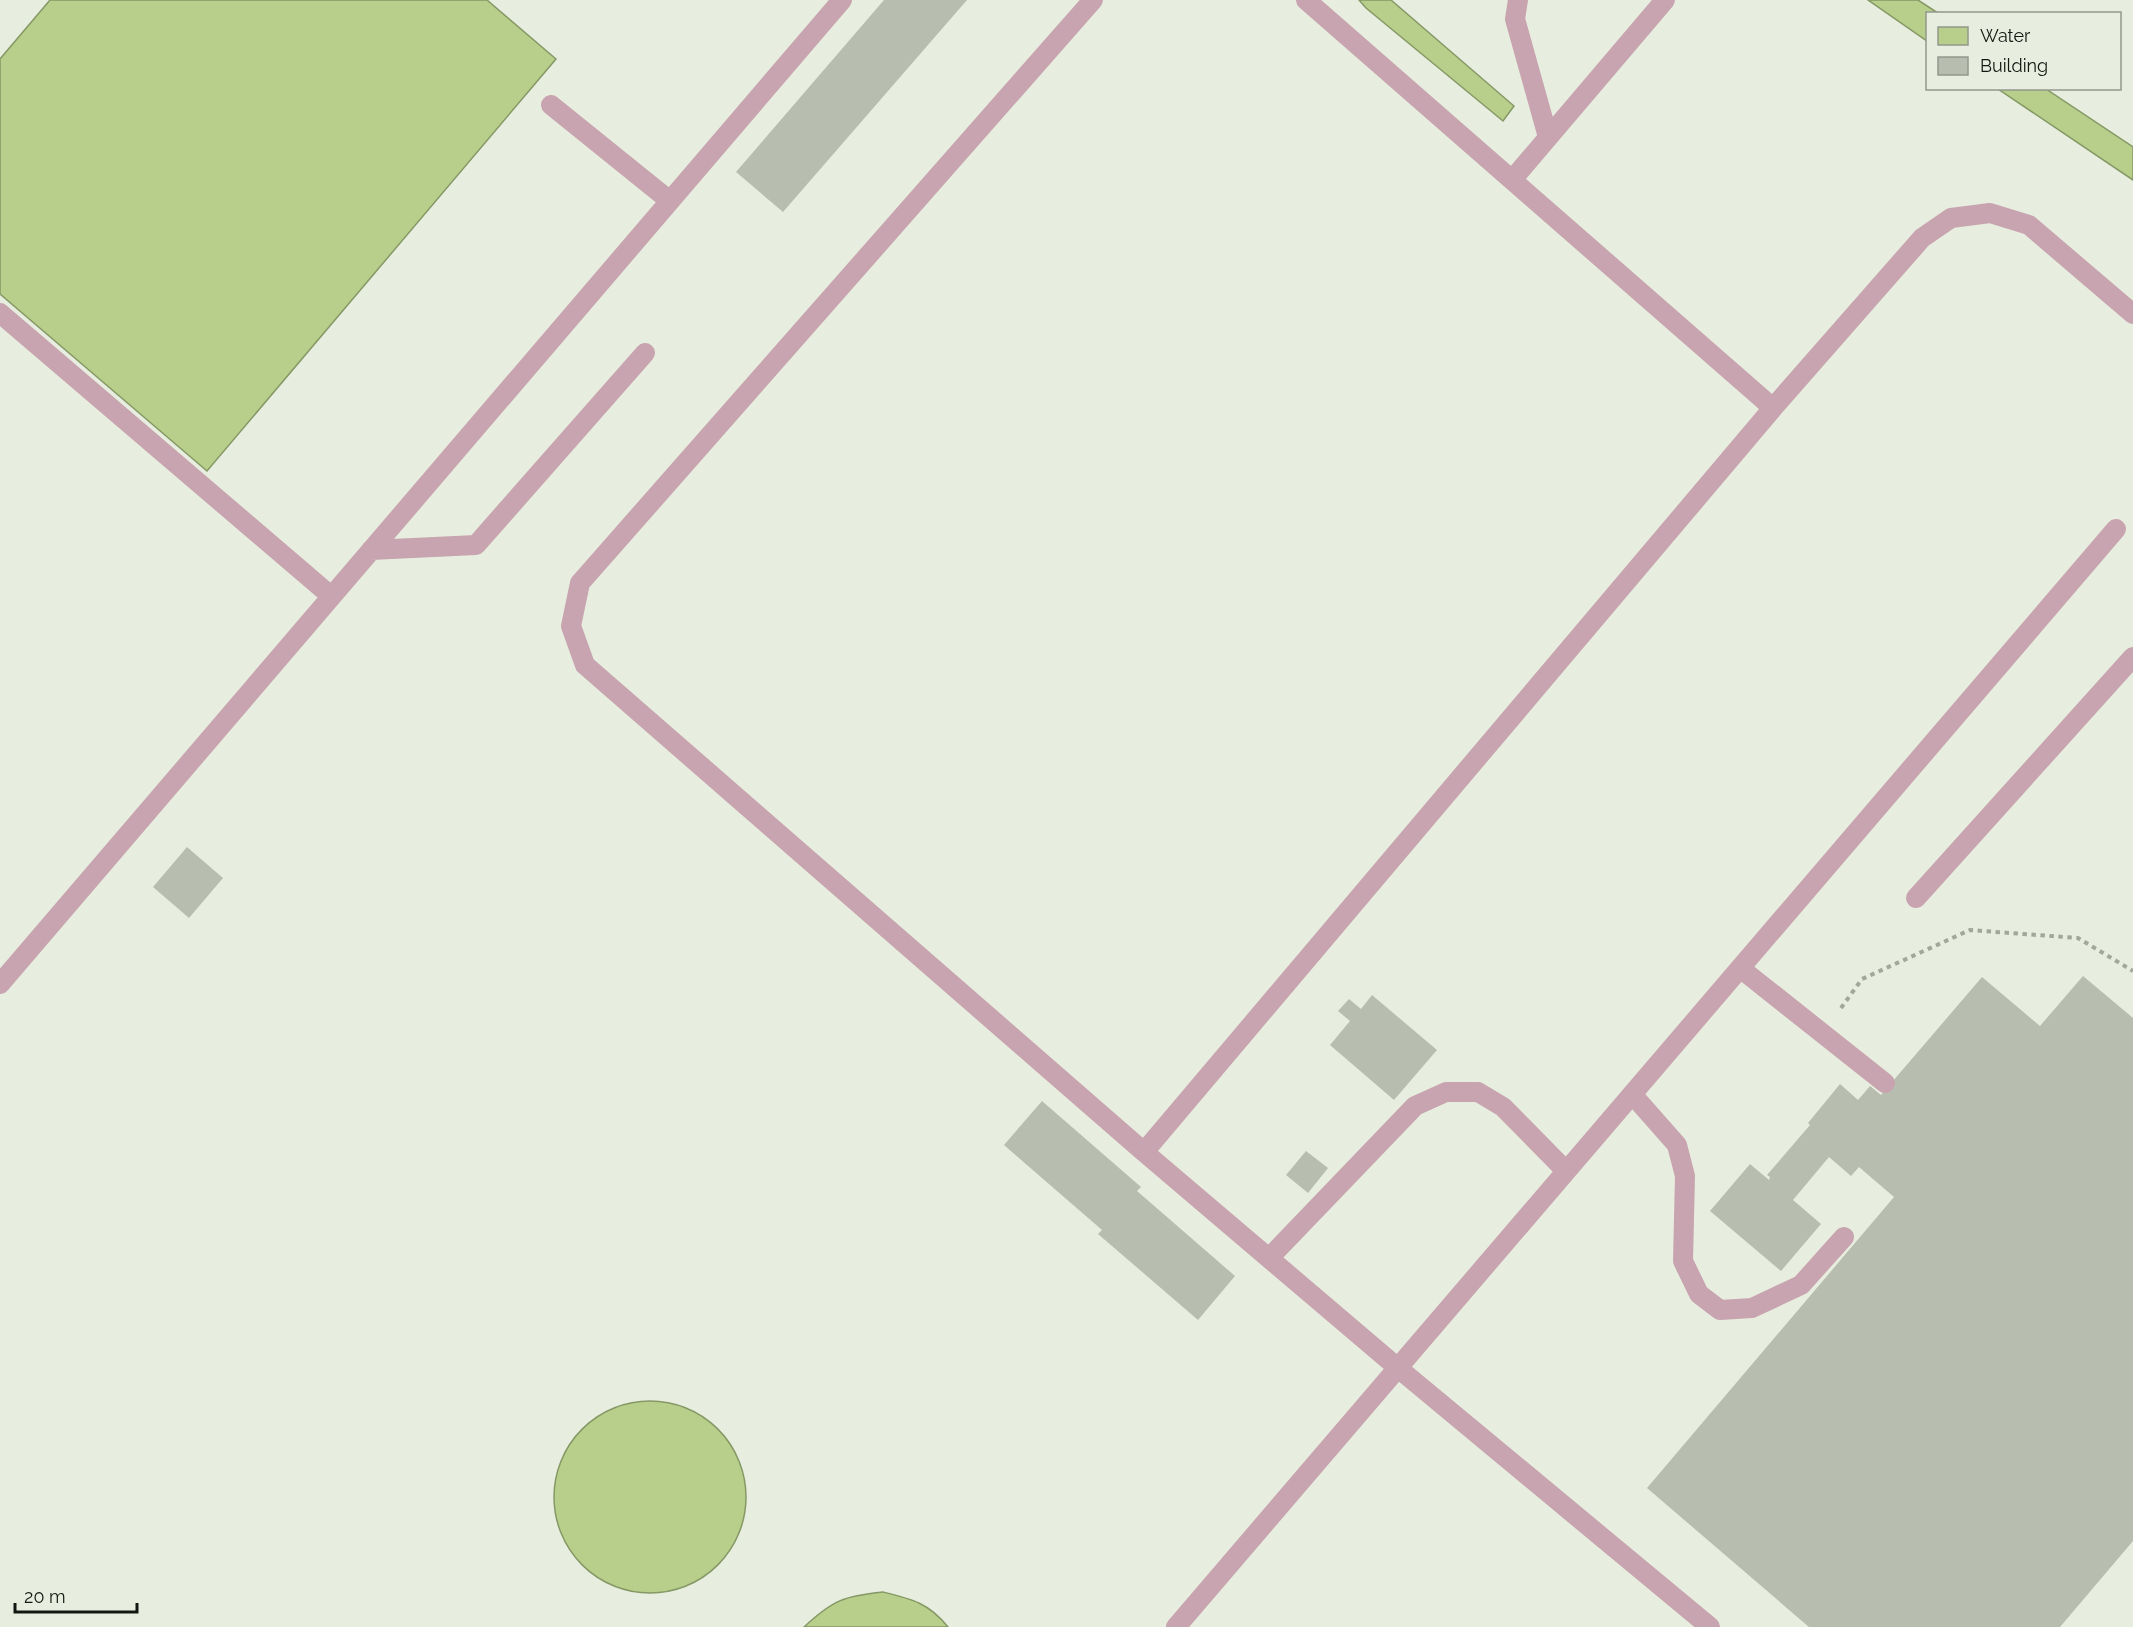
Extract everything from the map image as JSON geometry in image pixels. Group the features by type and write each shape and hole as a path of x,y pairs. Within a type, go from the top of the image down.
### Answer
{"lane":[{"path":"0,984 842,0"},
{"path":"1093,0 580,583 571,626 585,665 1144,1152 1398,1368 1710,1627"},
{"path":"1306,0 1773,408"},
{"path":"1518,0 1515,19 1548,137"},
{"path":"1512,180 1665,0"},
{"path":"551,105 670,201"},
{"path":"1144,1152 1773,408 1922,238 1951,218 1990,213 2029,225 2133,314"},
{"path":"0,313 332,596"},
{"path":"371,550 476,545 645,353"},
{"path":"1176,1627 2116,530"},
{"path":"1916,898 2133,657"},
{"path":"1740,968 1885,1083"},
{"path":"1269,1258 1415,1106 1446,1092 1478,1092 1503,1107 1566,1171"},
{"path":"1632,1094 1677,1145 1685,1176 1683,1261 1699,1294 1720,1310 1752,1308 1801,1285 1844,1237"}],"path":[{"path":"1822,1033 1862,979 1970,930 2078,938 2133,970"}],"water":[{"path":"50,0 487,0 556,59 207,471 0,294 0,59"},
{"path":"1359,0 1391,0 1514,106 1503,121 1366,8"},
{"path":"1868,0 1918,0 1936,12 1926,12 1926,40"},
{"path":"1999,90 2048,90 2133,147 2133,180"},
{"path":"650,1401 678,1405 703,1417 718,1429 730,1444 742,1469 746,1497 742,1525 730,1550 718,1565 703,1577 678,1589 650,1593 622,1589 597,1577 582,1565 570,1550 558,1525 554,1497 558,1469 570,1444 582,1429 597,1417 622,1405"},
{"path":"883,1592 927,1607 948,1627 804,1627 831,1605 840,1601 858,1595"}],"building":[{"path":"884,0 967,0 783,212 736,172"},
{"path":"187,847 223,878 189,918 153,887"},
{"path":"2083,976 2133,1018 2133,1541 2060,1627 1809,1627 1647,1488 1894,1197 1859,1167 1851,1176 1829,1157 1793,1200 1821,1224 1781,1271 1710,1211 1750,1164 1769,1180 1770,1177 1767,1175 1810,1125 1808,1123 1840,1084 1858,1100 1870,1086 1881,1095 1982,977 2040,1026"},
{"path":"1372,995 1437,1050 1394,1100 1330,1045 1350,1021 1338,1011 1349,999 1361,1009"},
{"path":"1042,1101 1141,1187 1137,1191 1235,1276 1198,1320 1098,1234 1102,1230 1004,1145"},
{"path":"1306,1151 1328,1168 1308,1193 1286,1175"}]}
